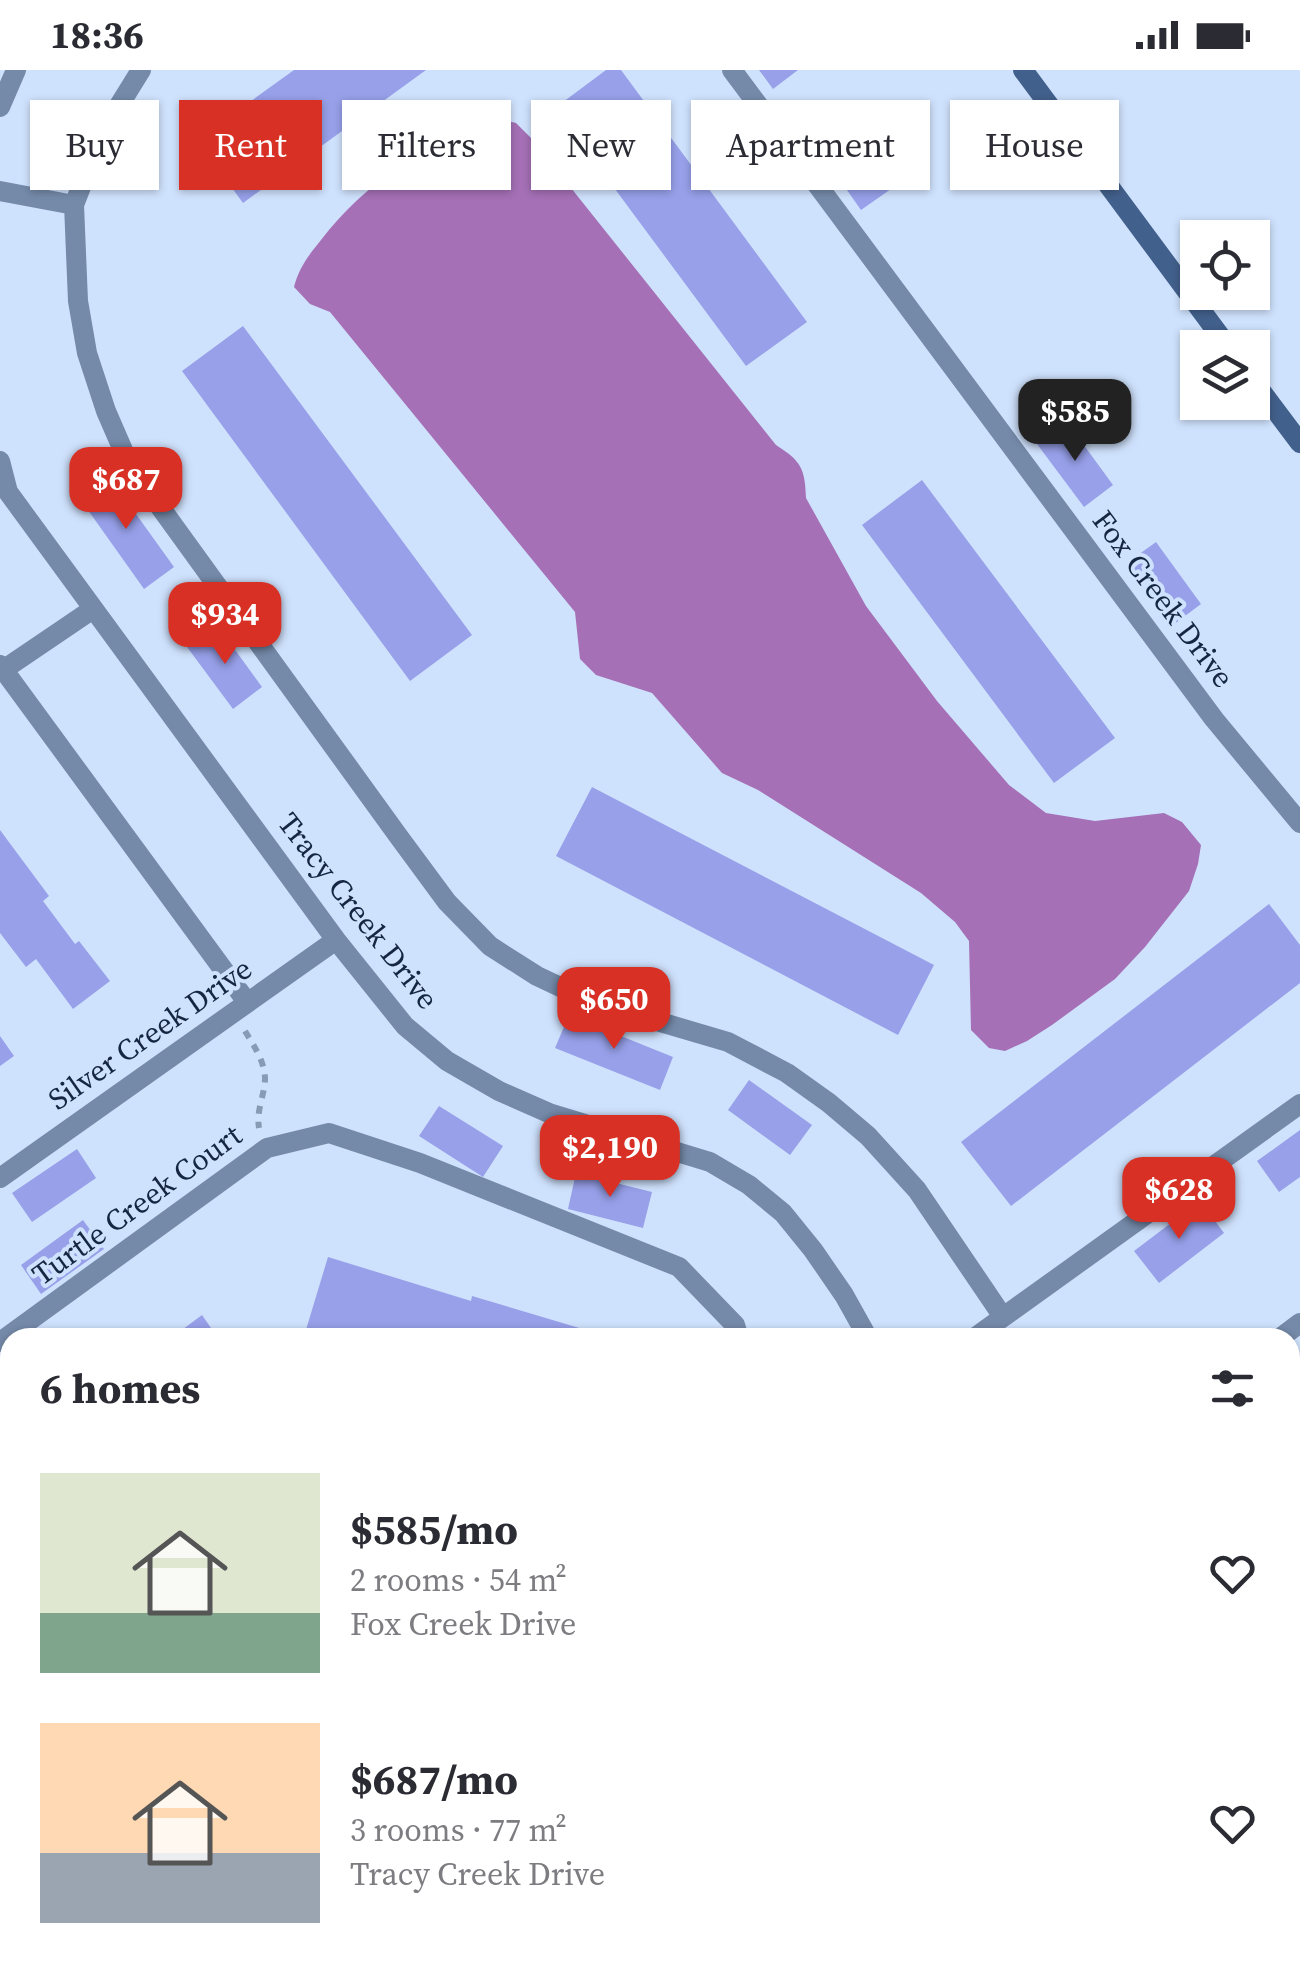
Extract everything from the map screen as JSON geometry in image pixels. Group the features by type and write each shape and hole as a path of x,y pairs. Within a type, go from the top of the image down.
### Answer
{"street":[{"path":"0,107 16,70"},
{"path":"141,70 102,133 74,205 78,302 88,353 106,411 129,464 447,902 490,946 537,976 592,1002 728,1042 787,1073 829,1103 868,1136 917,1190 1002,1318"},
{"name":"Fox Creek Drive","path":"732,70 1214,719 1300,823"},
{"path":"1023,70 1216,330"},
{"path":"0,192 74,205"},
{"path":"1270,403 1300,443"},
{"name":"Tracy Creek Drive","path":"0,461 8,492 336,940 405,1026 446,1061 499,1091 549,1113 710,1162 749,1185 783,1213 813,1250 862,1328"},
{"path":"94,609 2,668 240,1007"},
{"name":"Silver Creek Drive","path":"0,1178 336,940"},
{"path":"988,1328 1300,1104"},
{"name":"Turtle Creek Court","path":"19,1328 267,1148 328,1134 420,1163 679,1267 736,1328"}],"path":[{"path":"240,1007 265,1081 257,1124 267,1148"}],"shaded area":[{"path":"511,122 531,138 531,190 573,190 776,445 796,461 803,472 806,498 866,606 937,701 1009,785 1046,813 1095,821 1164,813 1182,822 1201,845 1189,891 1115,979 1027,1041 1005,1051 989,1048 971,1030 969,941 955,922 921,893 758,790 722,773 652,693 596,675 580,659 575,612 330,312 310,304 294,287 316,246 369,190 511,190"}],"building":[{"path":"294,70 426,70 385,100 342,100 342,131 322,146 322,100 252,100"},
{"path":"606,70 621,70 643,100 566,100"},
{"path":"759,70 798,70 773,89"},
{"path":"671,138 691,165 691,190 710,190 807,322 746,366 616,190 671,190"},
{"path":"234,190 261,190 243,203"},
{"path":"847,190 890,190 861,210"},
{"path":"243,326 472,635 410,681 182,371"},
{"path":"1067,422 1113,485 1084,507 1037,444"},
{"path":"108,475 174,567 144,589 78,496"},
{"path":"922,480 1115,738 1054,783 862,525"},
{"path":"1156,542 1201,604 1173,625 1127,563"},
{"path":"217,625 262,687 233,709 187,647"},
{"path":"592,787 934,965 898,1035 556,856"},
{"path":"0,830 49,896 43,901 75,944 79,941 110,981 73,1009 36,959 26,967 0,933"},
{"path":"1269,904 1300,945 1300,983 1011,1206 961,1142"},
{"path":"569,1015 673,1057 660,1090 555,1048"},
{"path":"0,1036 14,1056 0,1066"},
{"path":"749,1080 812,1125 790,1155 728,1110"},
{"path":"439,1106 503,1146 483,1177 419,1136"},
{"path":"1300,1130 1300,1177 1279,1192 1257,1161"},
{"path":"77,1149 96,1178 32,1222 12,1193"},
{"path":"576,1173 652,1192 643,1228 568,1209"},
{"path":"1200,1201 1224,1233 1159,1283 1134,1251"},
{"path":"83,1220 104,1249 41,1294 21,1265"},
{"path":"328,1257 471,1301 472,1296 579,1328 307,1328"},
{"path":"202,1315 211,1328 184,1328"}]}
